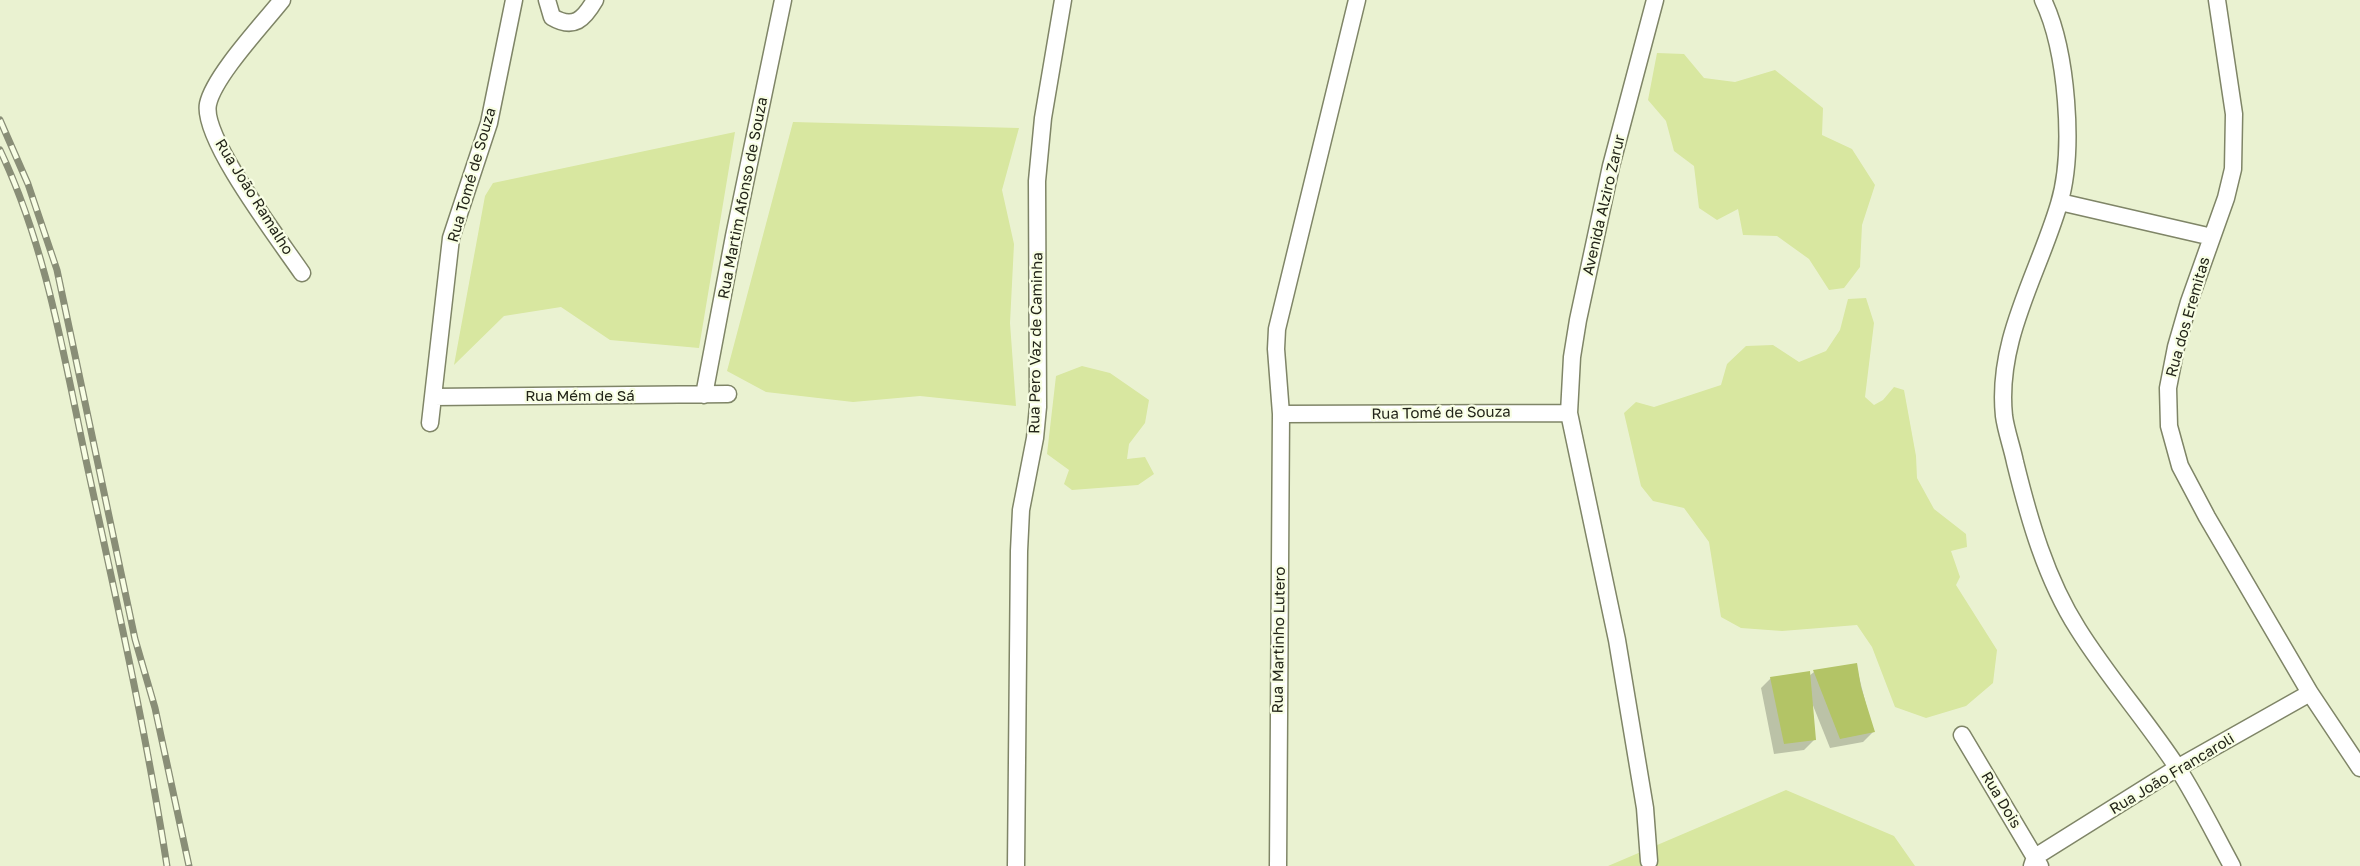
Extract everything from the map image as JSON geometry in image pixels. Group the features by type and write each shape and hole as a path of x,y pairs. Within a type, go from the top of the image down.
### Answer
{"street":[{"name":"Rua João Ramalho","path":"282,0 231,62 208,102 207,114 209,124 225,157 302,273"},
{"name":"Rua Tomé de Souza","path":"430,423 451,238 489,123 514,0"},
{"path":"547,0 552,17 562,23 572,23 586,16 595,0"},
{"name":"Rua Martim Afonso de Souza","path":"704,395 783,0"},
{"name":"Rua Pero Vaz de Caminha","path":"1016,866 1019,551 1021,510 1035,438 1038,407 1037,181 1043,118 1063,0"},
{"path":"1281,414 1276,349 1277,329 1357,0"},
{"name":"Avenida Alziro Zarur","path":"1569,413 1572,357 1578,320 1611,166 1655,0"},
{"path":"2043,0 2060,59 2067,103 2067,140 2060,202 2016,320 2003,372 2004,417 2040,550 2056,588 2077,628 2178,768 2232,866"},
{"name":"Rua dos Eremitas","path":"2217,0 2234,114 2233,169 2226,198 2176,347 2168,388 2169,426 2180,466 2207,517 2310,693 2360,768"},
{"path":"2060,202 2212,237"},
{"name":"Rua Mém de Sá","path":"433,397 728,394"},
{"name":"Rua Tomé de Souza","path":"1281,414 1569,413"},
{"path":"1569,413 1617,640 1645,808 1649,861"},
{"name":"Rua Martinho Lutero","path":"1278,866 1281,414"},
{"name":"Rua João Francaroli","path":"2035,863 2178,768 2310,693"},
{"name":"Rua Dois","path":"1962,735 2035,863"}],"green space":[{"path":"1657,53 1684,54 1704,78 1735,82 1775,70 1823,108 1822,135 1852,149 1875,185 1862,225 1860,267 1844,288 1829,290 1809,259 1777,236 1743,235 1738,209 1717,220 1699,208 1694,166 1674,151 1666,121 1648,100"},
{"path":"793,122 1019,128 1002,190 1014,244 1010,323 1016,406 920,396 853,402 766,392 727,371"},
{"path":"735,132 699,348 610,340 561,307 504,316 454,365 485,196 493,183"},
{"path":"1866,298 1874,323 1865,397 1874,405 1883,400 1894,387 1904,390 1916,456 1917,478 1934,509 1966,534 1967,547 1951,551 1960,577 1956,585 1997,650 1993,683 1966,706 1926,718 1895,707 1872,647 1857,625 1782,631 1741,628 1721,617 1709,542 1684,508 1653,501 1641,486 1624,413 1636,402 1654,407 1721,385 1727,364 1746,346 1773,345 1799,362 1826,351 1840,330 1848,299"},
{"path":"1082,366 1110,373 1149,400 1145,423 1129,444 1127,459 1145,457 1154,474 1138,485 1072,490 1064,484 1069,470 1047,454 1056,376"},
{"path":"1786,790 1894,836 1915,866 1608,866"}],"building":[{"path":"1857,663 1861,687 1875,732 1840,739 1813,670"},
{"path":"1810,671 1816,740 1784,744 1770,677"}],"railway":[{"path":"0,120 28,184 57,270 135,639 155,708 189,866"},
{"path":"0,150 30,226 62,344 130,665 167,866"}]}
